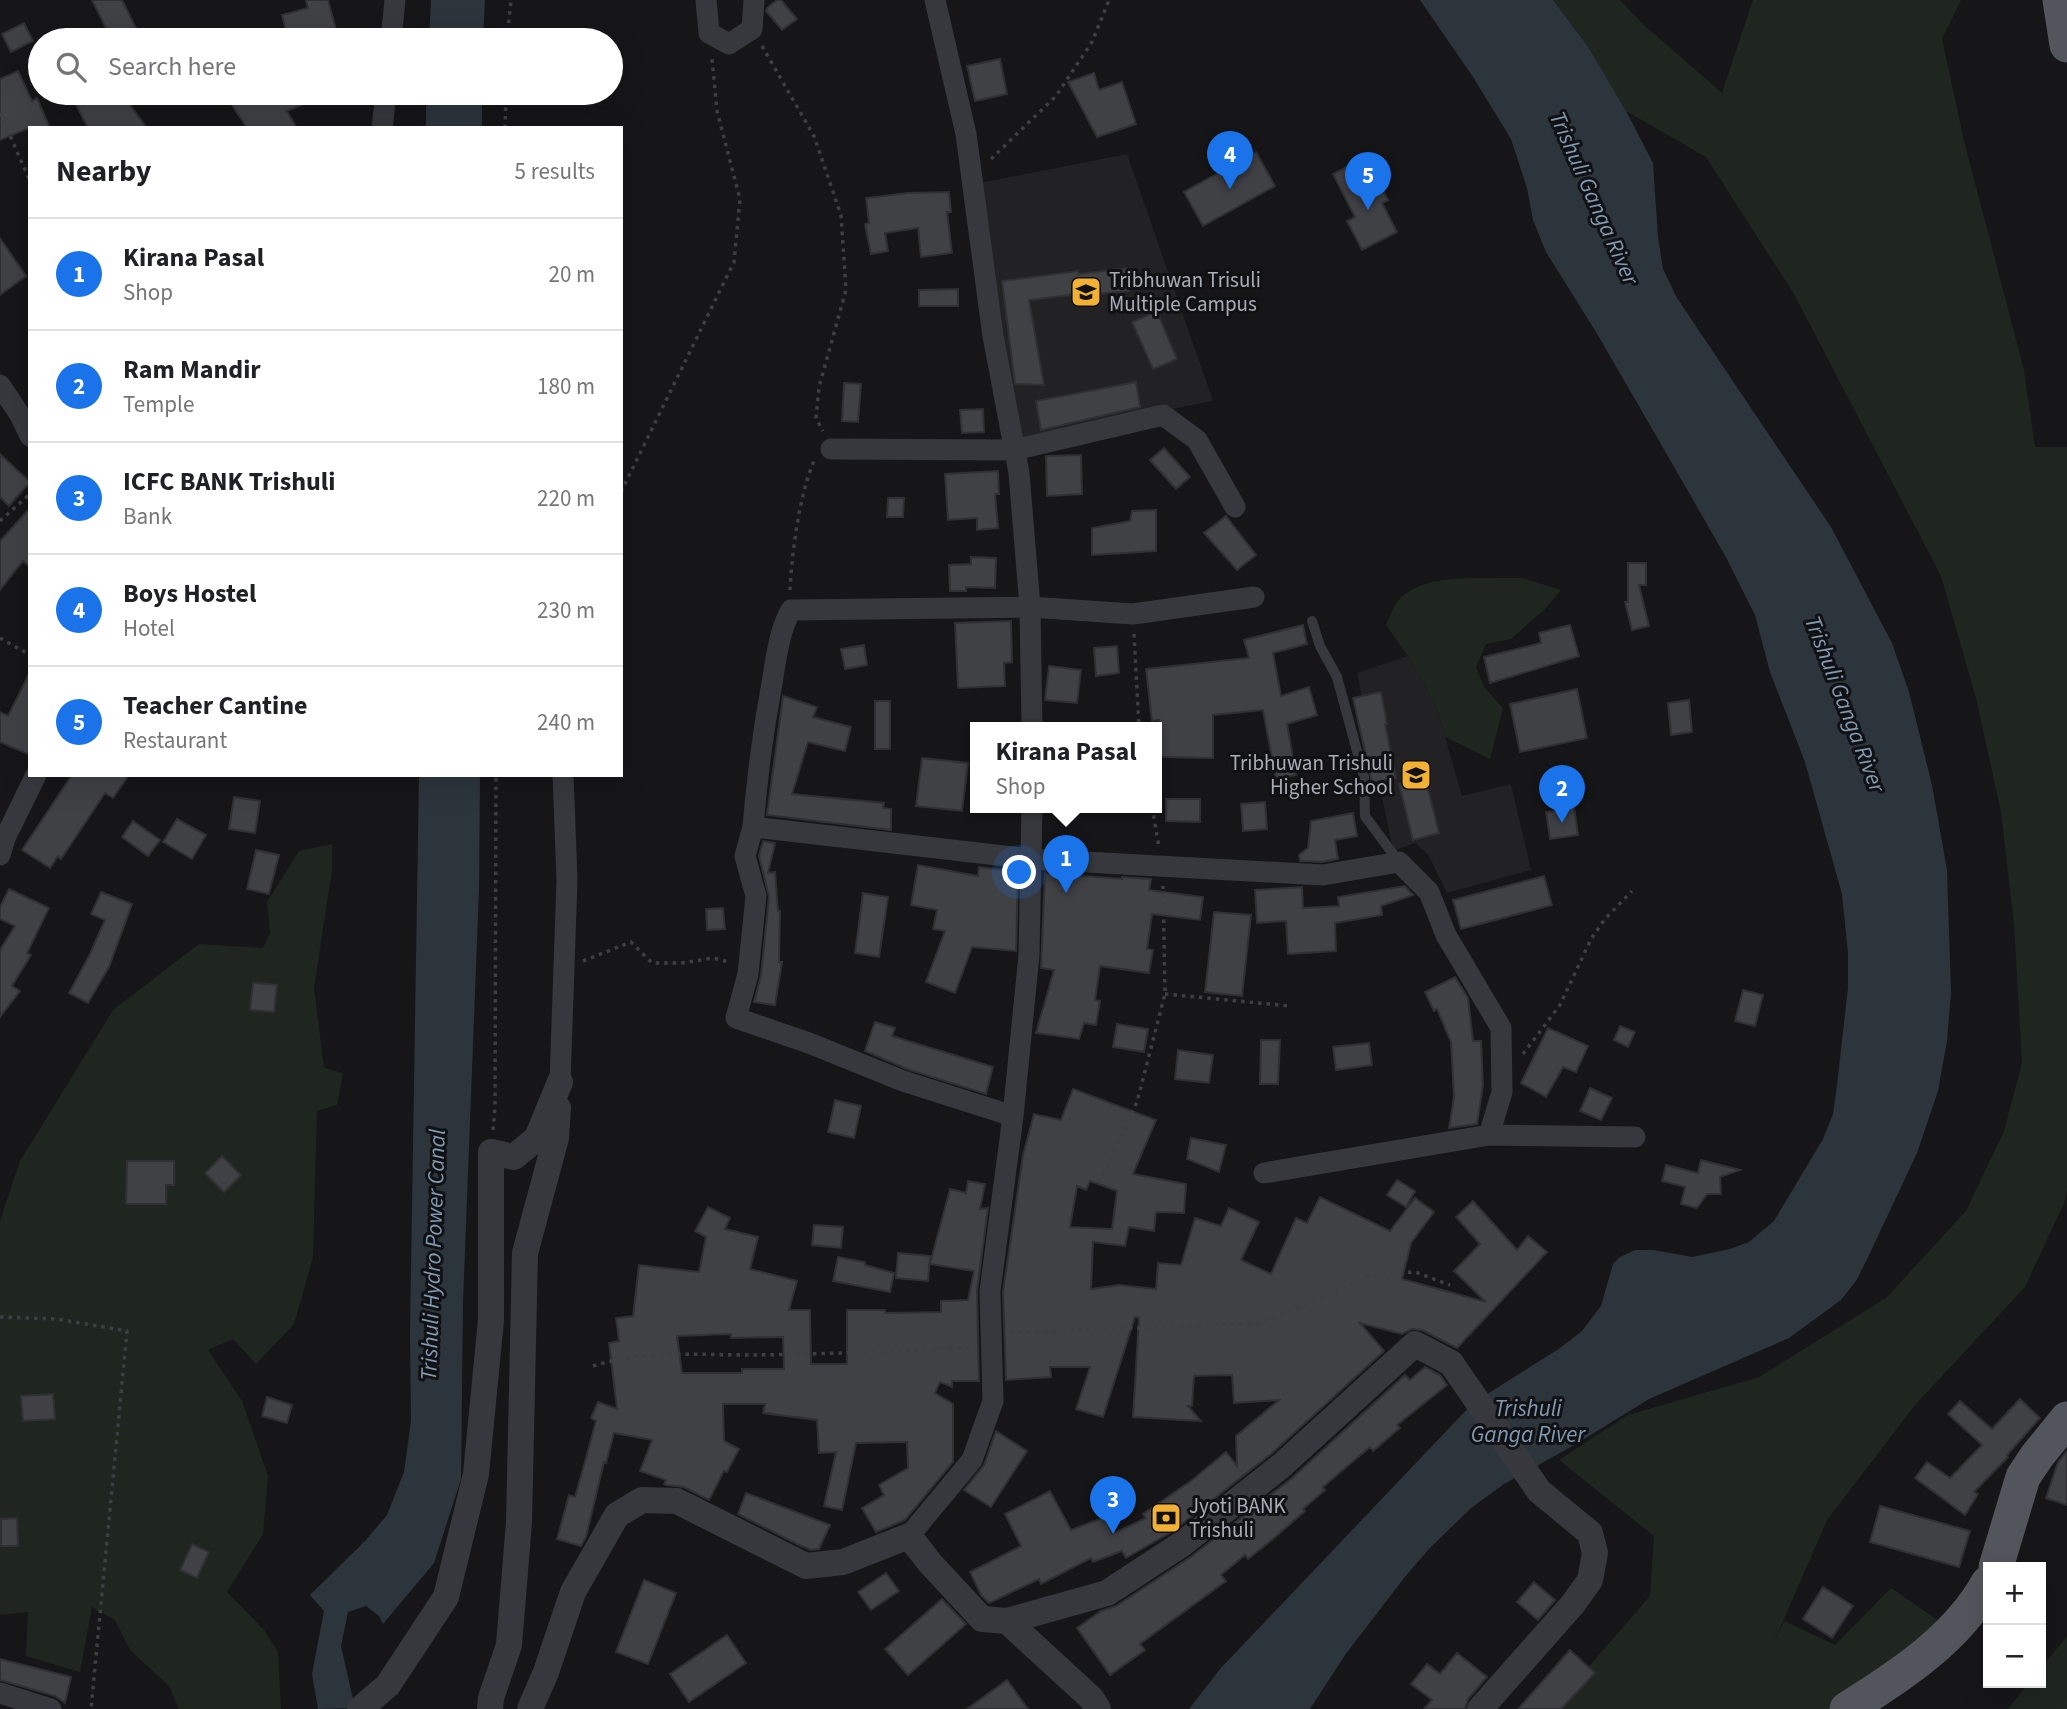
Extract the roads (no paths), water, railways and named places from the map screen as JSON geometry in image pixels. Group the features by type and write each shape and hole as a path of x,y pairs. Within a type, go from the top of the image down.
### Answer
{"main road":[{"path":"2060,0 2067,45"},
{"path":"1998,1562 2024,1477 2067,1419"},
{"path":"1847,1709 1941,1642 1976,1605 1983,1592"}],"street":[{"path":"392,28 395,0"},
{"path":"706,0 709,33 729,44 752,29 754,0"},
{"path":"935,0 966,134 993,336 1018,473 1030,607 1032,722"},
{"path":"382,126 385,105"},
{"path":"0,385 28,432"},
{"path":"828,442 1014,450 1163,415 1197,440 1235,507"},
{"path":"1013,1116 903,1081 809,1043 736,1018 748,974 756,896 745,856 753,827 758,759 786,619 791,610 1030,607 1132,614 1254,597"},
{"path":"0,855 5,838 35,777"},
{"path":"489,1709 509,1645 518,1536 525,1253 556,1138 567,880 563,777"},
{"path":"0,819 26,796"},
{"path":"530,1709 546,1672 573,1592 617,1515 642,1500 677,1501 806,1566 843,1562 909,1536 972,1460 993,1401 990,1291 1013,1116 1029,955 1032,813"},
{"path":"753,827 1031,859 1323,875 1399,862 1429,892 1446,935 1500,1028 1503,1092 1489,1135"},
{"path":"360,1709 388,1685 446,1597 476,1474 491,1320 491,1152 514,1157 537,1138 560,1082"},
{"path":"1264,1173 1489,1135 1635,1137"},
{"path":"909,1536 982,1619 1007,1621 1107,1593 1182,1545 1281,1466 1415,1344 1451,1363 1539,1490 1590,1532 1595,1553 1590,1580 1573,1604 1479,1709"},
{"path":"1007,1621 1094,1703"},
{"path":"0,1693 51,1709"}],"lane":[{"path":"1312,621 1320,646 1337,677 1364,777 1365,816 1399,862"}],"water":[{"path":"431,0 485,0 484,28 430,28"},
{"name":"Trishuli Ganga River","path":"1420,0 1553,0 1589,48 1653,163 1663,269 1677,298 1831,527 1892,643 1909,692 1932,785 1947,870 1951,992 1947,1041 1938,1091 1917,1153 1856,1281 1841,1300 1789,1338 1649,1399 1504,1484 1471,1508 1404,1578 1345,1655 1310,1709 1189,1709 1220,1669 1473,1403 1582,1331 1601,1306 1613,1264 1620,1257 1635,1250 1653,1250 1692,1257 1730,1249 1749,1242 1774,1221 1823,1139 1833,1114 1837,1085 1848,988 1848,953 1842,894 1805,762 1770,672 1755,615 1727,559 1654,432 1546,252 1533,220 1527,188 1511,139 1473,77"},
{"path":"426,105 482,105 482,126 426,126"},
{"name":"Trishuli Hydro Power Canal","path":"419,777 480,777 479,889 463,1302 461,1479 434,1563 383,1624 379,1616 366,1606 348,1612 341,1646 355,1708 318,1709 312,1674 324,1611 310,1595 365,1541 387,1515 404,1472 411,1421 410,1332"}],"place":[{"name":"Boys Hostel","path":"1230,189"},
{"name":"Teacher Cantine","path":"1368,210"},
{"name":"Tribhuwan Trisuli Multiple Campus","path":"1086,292"},
{"name":"Tribhuwan Trishuli Higher School","path":"1416,775"},
{"name":"Ram Mandir","path":"1562,823"},
{"name":"Kirana Pasal","path":"1066,893"},
{"name":"Jyoti BANK Trishuli","path":"1166,1518"},
{"name":"ICFC BANK Trishuli","path":"1113,1534"}]}
